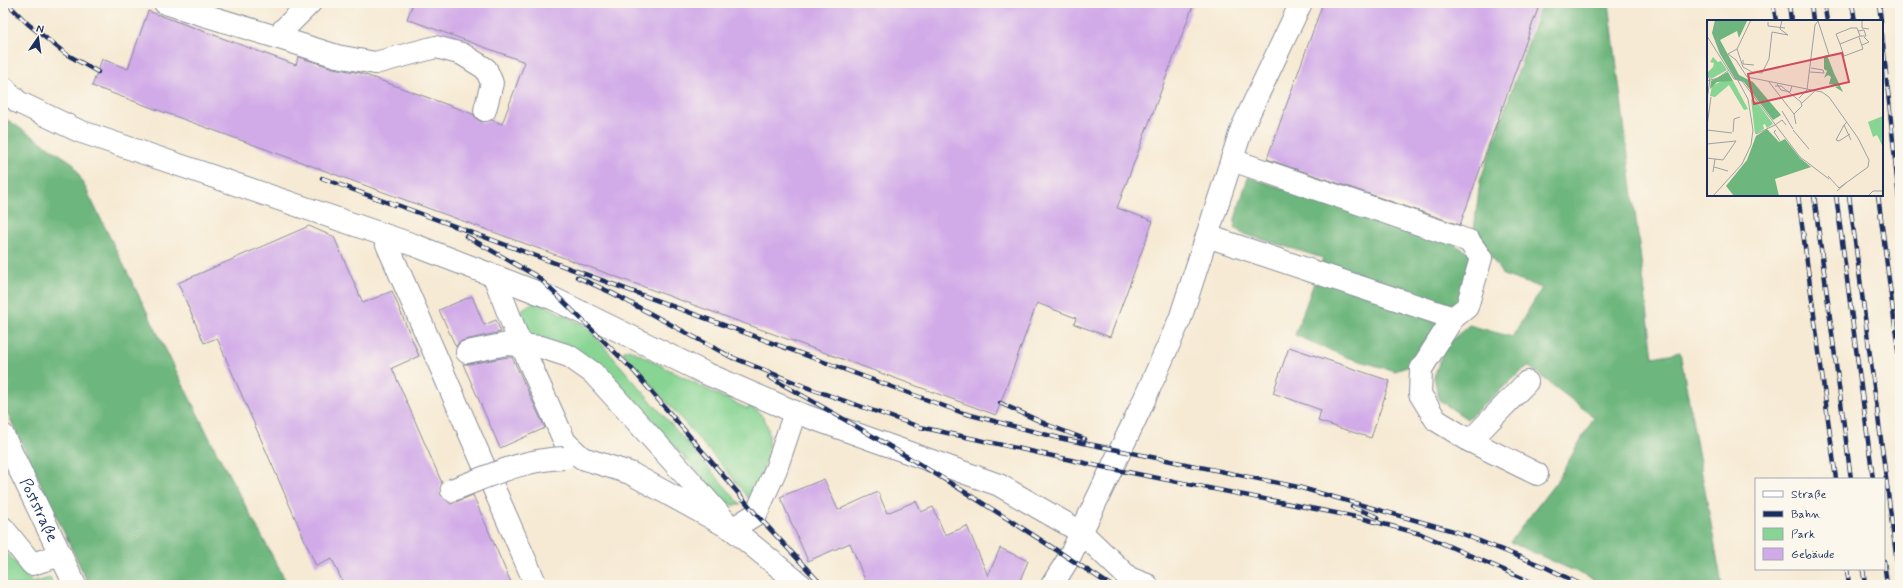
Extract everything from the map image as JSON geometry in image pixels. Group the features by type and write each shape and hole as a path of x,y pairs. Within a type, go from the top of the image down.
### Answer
{"street":[{"path":"164,3 337,56 375,63 436,47 462,54 486,69 492,83 485,110"},
{"path":"276,37 310,3"},
{"path":"1052,585 1070,558 1140,409 1180,319 1242,128 1301,3"},
{"path":"3,87 18,102 79,131 383,235 554,299 705,373 795,412 999,485 1081,532 1129,578 1147,585"},
{"path":"1232,160 1469,241 1481,258 1466,308 1453,318 1420,369 1420,394 1436,420 1470,441 1537,474"},
{"path":"383,235 536,585"},
{"path":"1207,236 1453,318"},
{"path":"494,276 516,333 558,429 573,458"},
{"path":"467,352 507,344 541,348 568,356 594,373 732,529 801,585"},
{"path":"1470,441 1527,382"},
{"path":"732,529 756,514 776,469 795,412"},
{"name":"Poststraße","path":"3,435 75,585"},
{"path":"452,490 509,468 543,459 573,458 630,473 732,529"},
{"path":"3,528 32,564 61,555"}],"green space":[{"path":"1542,3 1609,3 1653,357 1680,352 1722,585 1606,585 1510,542 1557,481 1594,417 1528,366 1467,419 1439,400 1434,377 1445,346 1469,325 1512,337 1542,288 1503,275 1474,230 1480,181"},
{"path":"3,117 73,163 214,447 288,585 89,585 3,404"},
{"path":"1248,177 1452,243 1471,254 1464,303 1416,364 1395,371 1346,357 1295,335 1323,258 1241,233 1235,227 1235,219"},
{"path":"532,303 540,303 586,326 741,505 733,505 725,501 609,376 531,336 521,310"},
{"path":"629,349 716,394 748,409 750,406 760,414 766,424 769,435 768,446 766,458 754,494 749,499 732,477 623,352"},
{"path":"3,548 32,583 50,578 53,585 3,585"}],"building":[{"path":"413,3 1194,3 1117,208 1153,221 1110,337 1074,324 1076,318 1037,303 996,415 92,86 102,59 128,69 148,11 296,65 298,57 333,68 360,73 473,114 482,122 491,120 502,124 525,62 407,19"},
{"path":"1323,3 1540,3 1460,225 1267,159"},
{"path":"309,226 334,237 363,303 392,291 419,356 392,368 442,483 440,488 441,495 451,504 473,495 512,585 344,585 332,559 316,566 217,338 204,343 178,283"},
{"path":"472,296 484,325 496,320 501,332 459,342 456,347 439,310"},
{"path":"1289,347 1390,381 1371,438 1318,421 1321,410 1273,393"},
{"path":"512,357 545,428 500,448 463,364"},
{"path":"824,479 838,510 878,492 887,513 916,501 921,512 933,507 945,535 967,526 988,576 1000,548 1028,561 1018,585 867,585 850,543 808,561 780,497"}],"railway":[{"path":"7,3 28,24 66,54 98,72"},
{"path":"1773,3 1776,20"},
{"path":"1789,3 1791,20"},
{"path":"1811,3 1813,20"},
{"path":"1824,3 1827,20"},
{"path":"1852,3 1855,20"},
{"path":"1879,3 1881,20"},
{"path":"1883,44 1900,208"},
{"path":"322,178 394,205"},
{"path":"1798,196 1836,478"},
{"path":"1814,196 1851,478"},
{"path":"1836,196 1873,478"},
{"path":"1849,196 1900,585"},
{"path":"1878,196 1900,365"},
{"path":"389,202 963,413 1059,438 1298,487 1457,532 1545,567 1582,585"},
{"path":"466,236 538,277 569,307 632,369 756,514 822,585"},
{"path":"577,277 612,293 733,358"},
{"path":"729,356 811,389 920,427 1112,469 1361,518 1421,534 1538,585"},
{"path":"769,377 856,426 942,478 1110,585"},
{"path":"1000,403 1048,425 1085,439"},
{"path":"1352,507 1378,517"},
{"path":"1885,569 1887,585"},
{"path":"1847,570 1849,585"},
{"path":"1863,570 1865,585"}]}
